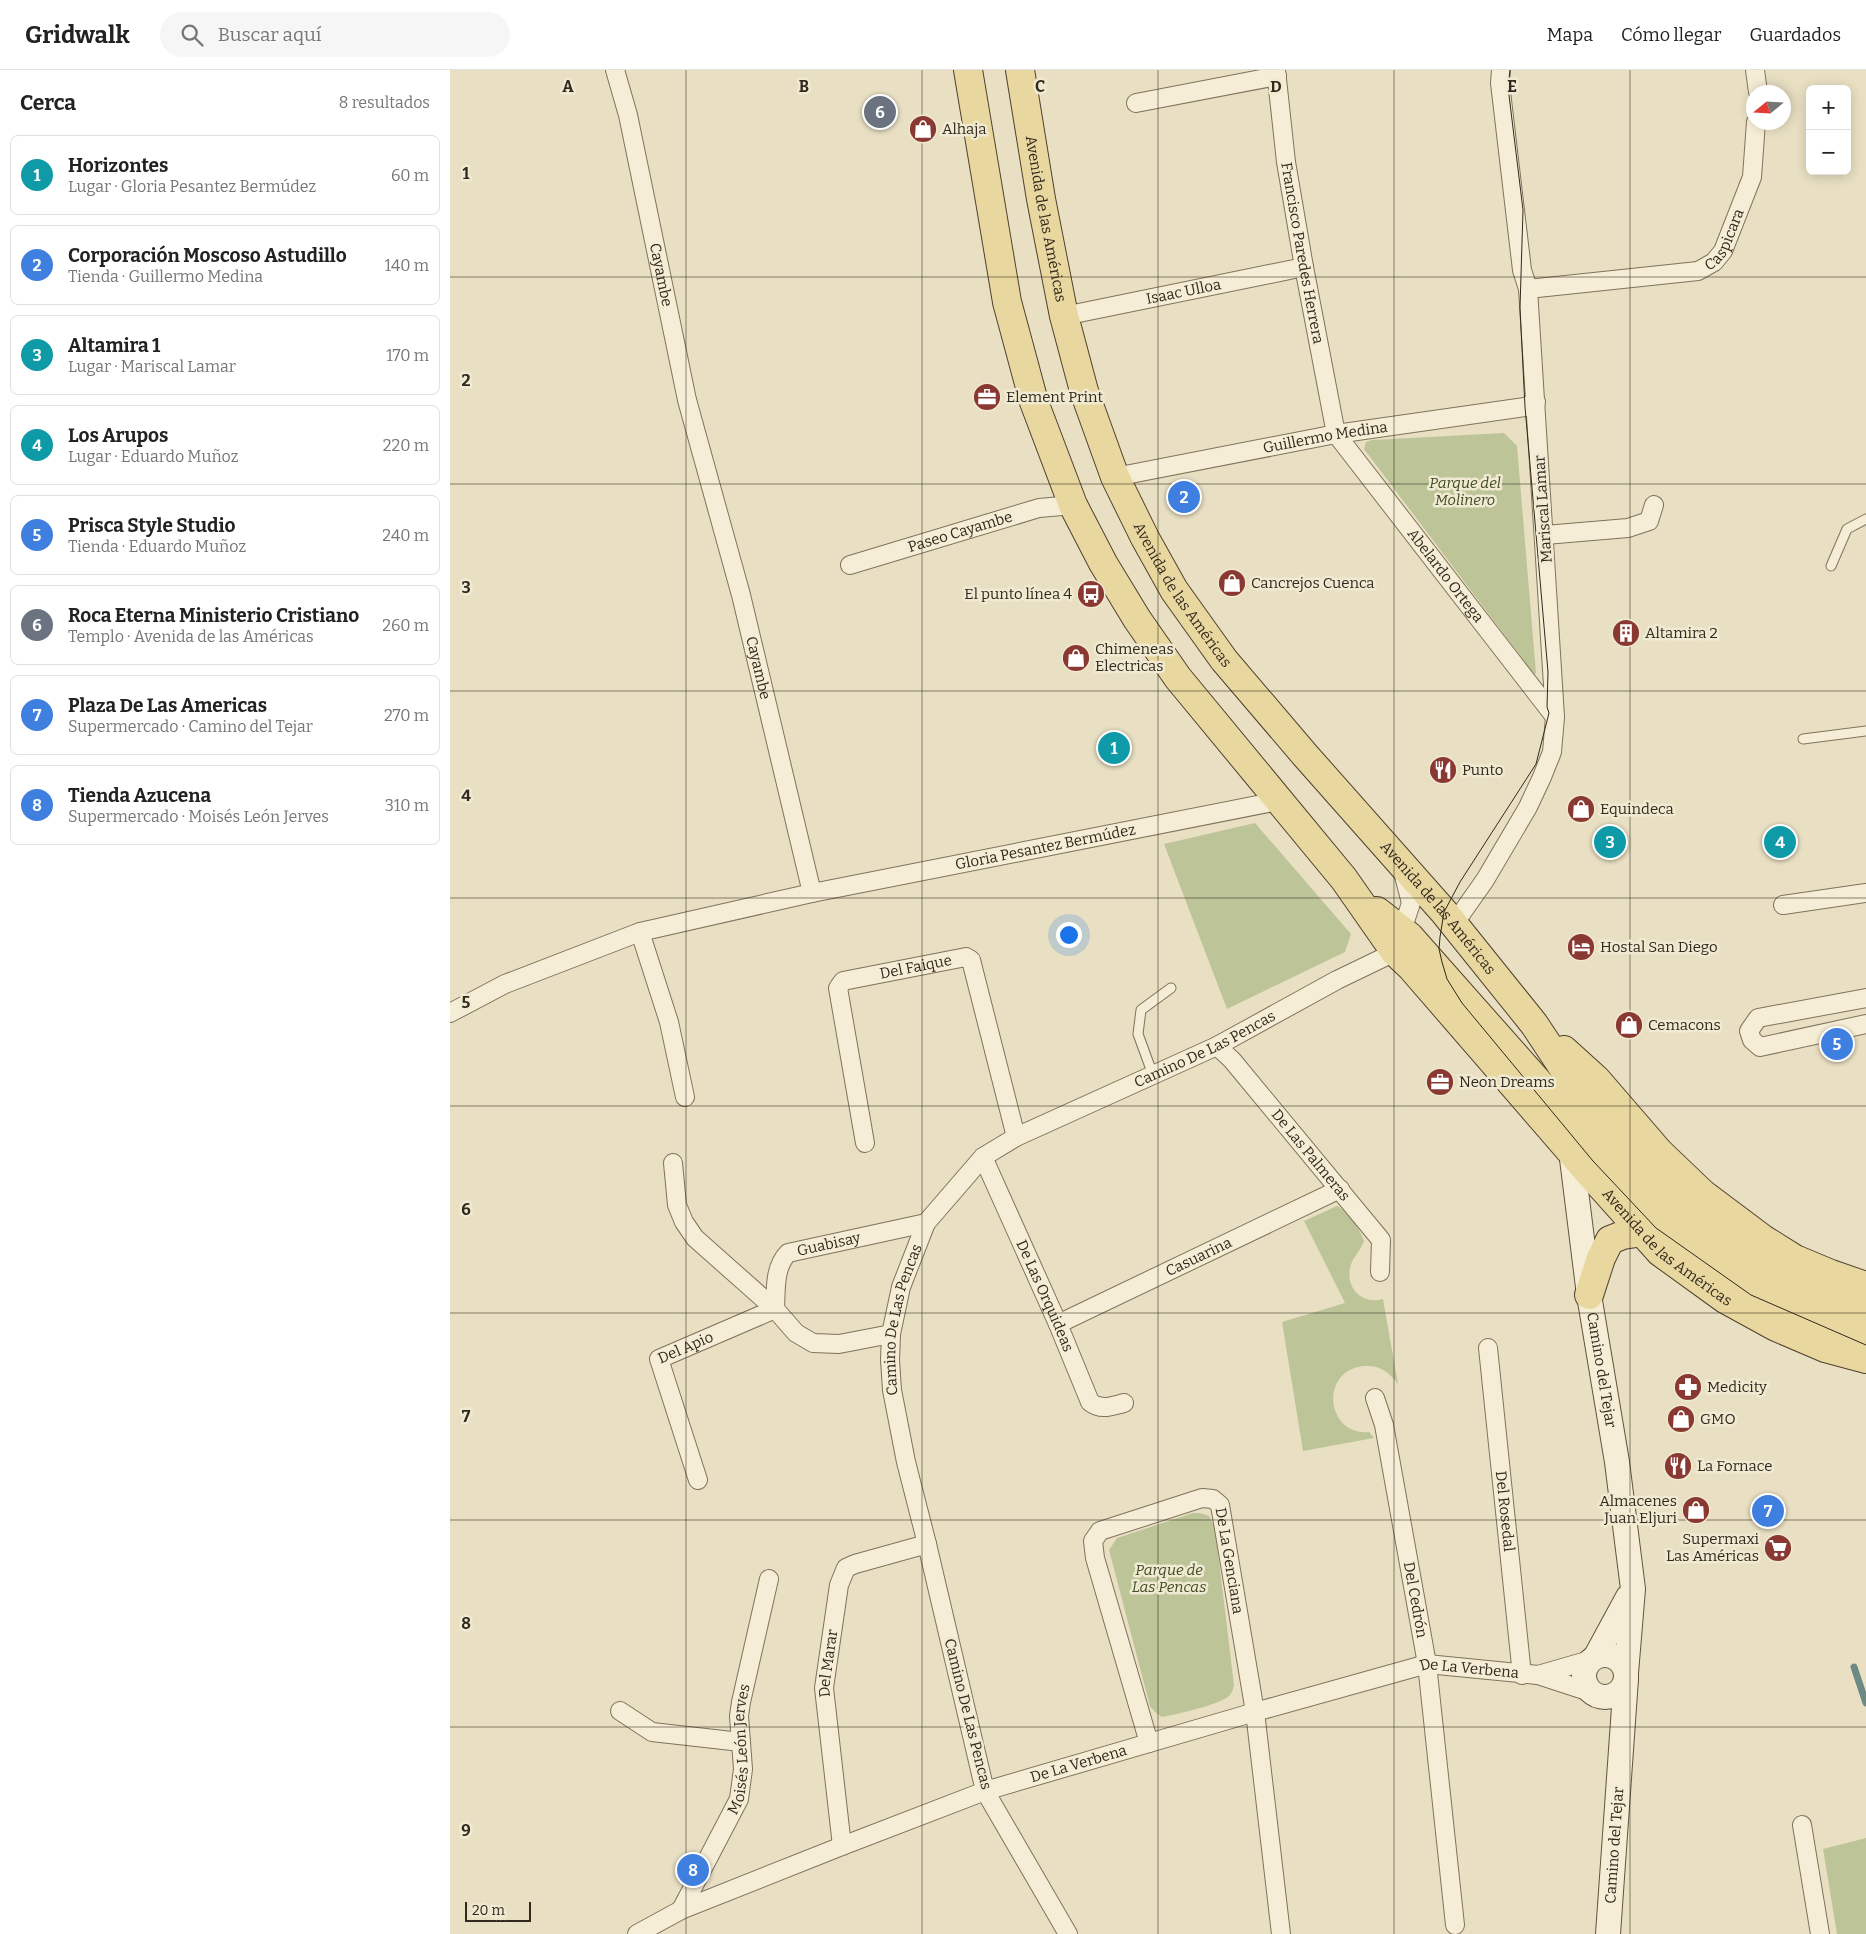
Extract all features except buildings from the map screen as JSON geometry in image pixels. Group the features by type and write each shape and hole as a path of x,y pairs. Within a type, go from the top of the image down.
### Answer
{"main road":[{"name":"Avenida de las Américas","path":"968,70 1007,302 1034,402 1073,505 1103,563 1137,619 1167,663 1278,801 1355,893 1399,941 1411,967 1660,1252 1725,1299 1804,1340 1866,1359"},
{"name":"Avenida de las Américas","path":"1020,70 1040,199 1064,316 1084,391 1115,477 1145,538 1174,590 1224,660 1454,924 1534,1024 1587,1104 1631,1156 1689,1214 1767,1265 1808,1288 1866,1312"},
{"name":"Avenida de las Américas","path":"1399,941 1403,952 1413,955 1447,979 1540,1084 1600,1157 1683,1236 1735,1274 1805,1313 1866,1334"},
{"name":"Avenida de las Américas","path":"1534,1024 1596,1080 1659,1152 1703,1194 1764,1239 1795,1259 1866,1286"},
{"path":"1589,1295 1601,1258 1610,1240 1623,1234 1643,1232"}],"street":[{"name":"Cayambe","path":"615,70 628,115 688,400 740,595 812,893"},
{"name":"Mariscal Lamar","path":"1454,924 1484,880 1532,800 1552,752 1555,717 1528,289 1521,260 1500,83 1501,70"},
{"path":"1755,70 1757,85"},
{"path":"1136,102 1276,73"},
{"name":"Francisco Paredes Herrera","path":"1276,73 1286,162 1336,434"},
{"name":"Caspicara","path":"1528,289 1698,271 1714,262 1723,251 1752,177 1755,130"},
{"name":"Isaac Ulloa","path":"1064,316 1304,266"},
{"name":"Guillermo Medina","path":"1115,477 1336,434 1525,407 1536,402"},
{"name":"Abelardo Ortega","path":"1336,434 1555,717"},
{"name":"Paseo Cayambe","path":"850,565 1039,508 1073,505"},
{"path":"1545,535 1628,528 1649,521 1654,505"},
{"name":"Gloria Pesantez Bermúdez","path":"812,893 1278,801"},
{"path":"1399,941 1411,903 1400,863"},
{"path":"450,1013 505,984 640,932 812,893"},
{"path":"1783,905 1866,893"},
{"path":"640,932 669,1022 685,1097"},
{"name":"Camino De Las Pencas","path":"1068,1934 985,1792 906,1462 892,1390 891,1334 901,1287 926,1223 983,1157 1016,1137 1217,1046 1337,980 1399,941"},
{"name":"Del Faique","path":"864,1143 839,986 843,981 966,957 971,960 1016,1137"},
{"path":"1866,998 1758,1018 1749,1031 1752,1040 1760,1047 1866,1024"},
{"name":"De Las Palmeras","path":"1217,1046 1232,1060 1381,1240 1380,1272"},
{"name":"Camino del Tejar","path":"1571,1151 1589,1295 1617,1462 1633,1589 1608,1934"},
{"name":"De Las Orquideas","path":"983,1157 1058,1324 1090,1402 1096,1407 1102,1408 1124,1403"},
{"path":"673,1163 677,1205 684,1222 695,1238 775,1309 796,1333 813,1343 839,1344 891,1334"},
{"name":"Casuarina","path":"1058,1324 1340,1190"},
{"name":"Guabisay","path":"775,1309 778,1270 782,1259 788,1253 926,1223"},
{"name":"Del Apio","path":"698,1480 658,1359 775,1309"},
{"name":"Del Rosedal","path":"1488,1348 1530,1675"},
{"name":"Del Cedrón","path":"1375,1398 1384,1425 1428,1664 1455,1925"},
{"name":"De La Genciana","path":"1149,1744 1095,1558 1093,1541 1100,1531 1202,1498 1213,1499 1220,1505 1255,1712 1281,1934"},
{"name":"Del Marar","path":"842,1846 824,1688 839,1584 846,1568 854,1564 927,1544"},
{"name":"Moisés León Jerves","path":"682,1910 739,1799 743,1769 739,1716 769,1579"},
{"path":"1593,1658 1609,1654 1621,1661 1626,1676 1624,1686 1614,1696 1596,1695 1585,1683 1584,1671 1633,1589"},
{"name":"De La Verbena","path":"1530,1675 1593,1658"},
{"name":"De La Verbena","path":"636,1934 682,1910 842,1846 985,1792 1255,1712 1428,1664 1530,1675 1596,1695"},
{"name":"Camino del Tejar","path":"1596,1695 1612,1738 1621,1756"},
{"path":"620,1711 652,1732 741,1742"},
{"path":"1802,1825 1820,1934"}],"lane":[{"path":"1831,566 1846,529 1866,519"},
{"path":"1804,739 1866,731"},
{"path":"1153,1075 1138,1034 1141,1010 1171,988"}],"green space":[{"name":"Parque del Molinero","path":"1504,433 1517,446 1536,673 1534,674 1364,449 1366,442 1372,440"},
{"path":"1255,823 1351,934 1345,952 1227,1009 1164,844"},
{"path":"1337,1206 1353,1221 1364,1241 1351,1265 1349,1276 1353,1289 1357,1294 1369,1300 1383,1299 1398,1384 1392,1376 1380,1368 1366,1366 1351,1370 1340,1378 1335,1389 1333,1401 1336,1413 1343,1424 1354,1430 1369,1432 1374,1438 1303,1451 1282,1322 1345,1303 1304,1221"},
{"name":"Parque de Las Pencas","path":"1193,1513 1209,1516 1215,1528 1234,1685 1231,1694 1224,1699 1197,1709 1162,1717 1150,1706 1109,1550 1117,1538"},
{"path":"1866,1838 1866,1934 1837,1934 1823,1849"}],"waterway":[{"path":"1854,1667 1866,1703"}],"tram line":[{"path":"1510,70 1508,87 1523,210 1520,308 1525,407 1548,672 1547,707 1549,713 1536,764 1460,882 1444,912 1439,949 1442,962 1447,979 1462,1003 1593,1161 1656,1228 1751,1295 1866,1345"}],"place":[{"name":"Roca Eterna Ministerio Cristiano","path":"880,112"},
{"name":"Alhaja","path":"923,129"},
{"name":"Element Print","path":"987,397"},
{"name":"Corporación Moscoso Astudillo","path":"1184,497"},
{"name":"Cancrejos Cuenca","path":"1232,583"},
{"name":"El punto línea 4","path":"1091,594"},
{"name":"Altamira 2","path":"1626,633"},
{"name":"Chimeneas Electricas","path":"1076,658"},
{"name":"Horizontes","path":"1114,748"},
{"name":"Punto","path":"1443,770"},
{"name":"Equindeca","path":"1581,809"},
{"name":"Altamira 1","path":"1610,842"},
{"name":"Los Arupos","path":"1780,842"},
{"name":"Hostal San Diego","path":"1581,947"},
{"name":"Cemacons","path":"1629,1025"},
{"name":"Prisca Style Studio","path":"1837,1044"},
{"name":"Neon Dreams","path":"1440,1082"},
{"name":"Medicity","path":"1688,1387"},
{"name":"GMO","path":"1681,1419"},
{"name":"La Fornace","path":"1678,1466"},
{"name":"Almacenes Juan Eljuri","path":"1696,1510"},
{"name":"Plaza De Las Americas","path":"1768,1511"},
{"name":"Supermaxi Las Américas","path":"1778,1548"},
{"name":"Tienda Azucena","path":"693,1870"}]}
